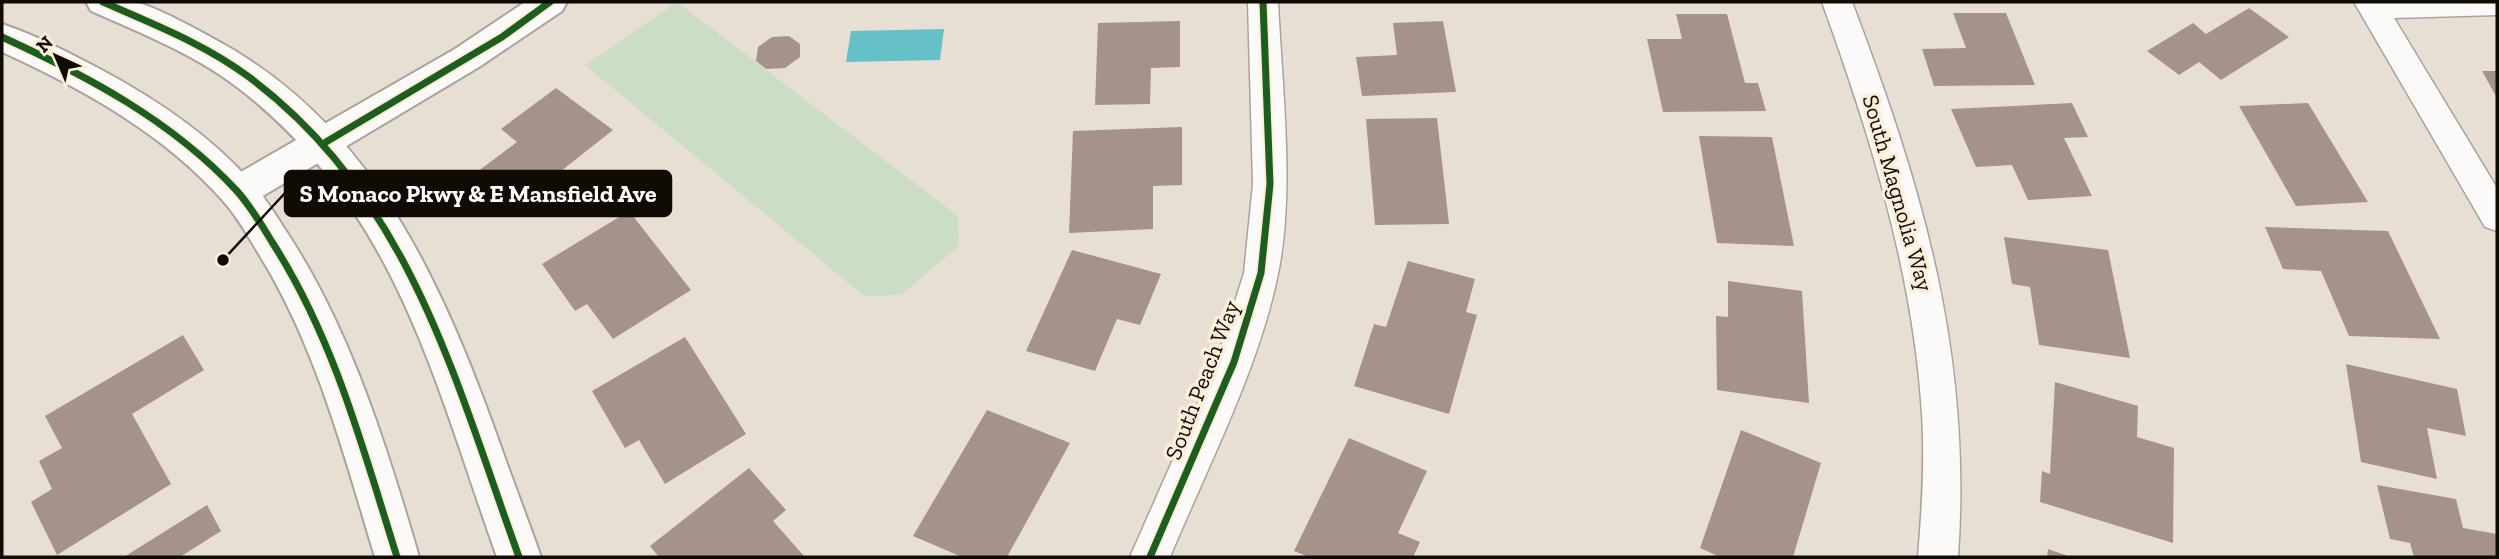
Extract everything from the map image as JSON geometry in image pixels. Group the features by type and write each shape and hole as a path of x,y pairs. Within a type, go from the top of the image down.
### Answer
{"main road":[{"path":"103,2 179,36 228,63 267,91 326,142 378,214 411,271 463,398 519,557"},
{"path":"238,192 491,44 551,2"},
{"path":"2,37 35,51 153,119 193,149 238,192 277,247 315,317 340,383 397,557"}],"street":[{"name":"South Peach Way","path":"1150,557 1234,362 1261,273 1270,184 1263,2"},
{"name":"South Magnolia Way","path":"1837,2 1881,124 1912,228 1926,289 1941,401 1943,454 1938,557"},
{"path":"2370,4 2497,4"},
{"path":"2370,4 2497,217"}],"green space":[{"path":"677,2 958,216 959,246 901,295 864,296 585,65"}],"water":[{"path":"944,29 940,60 846,62 851,31"}],"building":[{"path":"2249,8 2289,37 2221,80 2199,62 2179,75 2147,51 2193,23 2206,34"},
{"path":"1953,13 2006,13 2035,85 1934,86 1922,49 1966,48"},
{"path":"1676,14 1727,14 1745,83 1758,83 1766,111 1663,112 1647,39 1682,39"},
{"path":"1180,21 1180,67 1151,68 1150,104 1095,105 1098,23"},
{"path":"1443,21 1456,92 1362,96 1356,57 1397,55 1393,23"},
{"path":"789,36 800,44 800,57 785,68 766,69 756,61 758,47 772,37"},
{"path":"2482,71 2497,71 2497,98"},
{"path":"556,88 613,130 518,205 477,172 517,142 501,129"},
{"path":"2072,103 2088,137 2064,138 2092,196 2028,200 2012,165 1976,167 1951,109"},
{"path":"2308,103 2368,202 2296,206 2239,106"},
{"path":"1437,118 1449,224 1375,225 1366,119"},
{"path":"1182,127 1182,185 1153,186 1153,229 1069,233 1073,131"},
{"path":"1699,136 1772,137 1794,246 1717,243"},
{"path":"629,211 691,290 613,339 587,304 575,311 542,264"},
{"path":"2265,227 2388,231 2440,339 2349,336 2321,271 2283,269"},
{"path":"2004,237 2108,250 2130,358 2039,345 2030,287 2012,284"},
{"path":"1072,250 1161,274 1140,325 1117,319 1095,371 1026,351"},
{"path":"1408,261 1475,279 1466,312 1477,315 1449,414 1354,386 1374,324 1386,327"},
{"path":"1728,281 1802,291 1809,403 1717,390 1716,316 1728,317"},
{"path":"183,335 204,370 132,414 171,484 57,555 31,502 52,489 39,461 62,448 45,416"},
{"path":"685,337 746,434 665,484 639,440 625,448 592,391"},
{"path":"2346,364 2457,389 2466,436 2427,428 2437,479 2361,462"},
{"path":"2055,382 2138,406 2137,437 2174,448 2173,543 2040,502 2042,471 2050,474"},
{"path":"987,410 1070,443 1007,557 962,557 913,536"},
{"path":"1741,430 1821,463 1793,557 1720,557 1700,548"},
{"path":"1349,438 1427,471 1398,533 1420,542 1413,557 1309,557 1294,551"},
{"path":"749,468 786,510 773,521 805,557 659,557 650,546"},
{"path":"2377,485 2456,499 2463,528 2497,534 2497,557 2414,557 2410,543 2390,539"},
{"path":"207,505 221,531 180,557 124,557"},
{"path":"2048,549 2071,557 2047,557"}],"cycle path":[{"path":"103,2 196,45 232,65 306,124 352,177 390,234 421,294 447,357 519,557"},
{"path":"326,142 502,37 550,2"},
{"path":"1150,557 1234,362 1261,273 1270,184 1263,2"},
{"path":"2,37 96,83 156,121 211,165 244,199 288,266 326,346 357,430 397,557"}],"place":[{"name":"S Monaco Pkwy & E Mansfield Ave","path":"223,260"}]}
